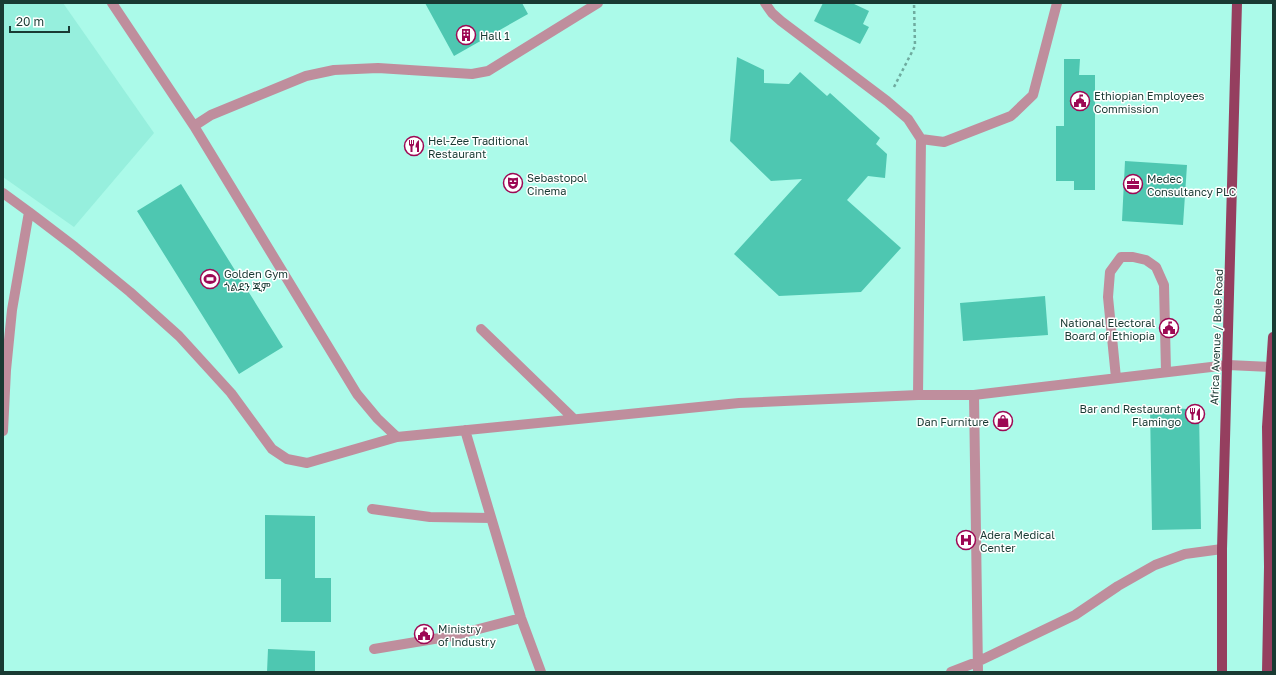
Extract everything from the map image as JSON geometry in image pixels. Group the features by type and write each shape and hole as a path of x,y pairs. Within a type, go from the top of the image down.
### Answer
{"main road":[{"name":"Africa Avenue / Bole Road","path":"1222,672 1222,549 1237,3"},
{"path":"1267,672 1270,493 1267,427 1273,337"}],"street":[{"path":"112,3 194,126 357,394 377,418 397,437"},
{"path":"194,126 211,115 306,76 334,70 378,68 472,74 488,71 598,3"},
{"path":"766,3 772,13 781,21 887,101 908,119 920,139 918,395"},
{"path":"920,139 944,142 1011,116 1024,104 1033,95 1057,3"},
{"path":"3,193 76,247 130,292 179,336 231,393 272,450 287,459 306,463 397,437 574,419 738,403 974,394 1228,365 1272,367"},
{"path":"3,431 6,370 12,310 29,212"},
{"path":"1116,378 1108,297 1110,272 1121,257 1133,257 1146,260 1156,267 1164,285 1166,372"},
{"path":"482,329 574,419"},
{"path":"974,394 977,667"},
{"path":"465,430 521,618 541,672"},
{"path":"372,509 430,517 491,518"},
{"path":"951,672 977,667 1075,615 1118,586 1155,565 1185,554 1222,549"},
{"path":"374,649 452,636 521,618"}],"path":[{"path":"887,101 915,46 914,3"}],"shaded area":[{"path":"3,3 63,3 154,133 74,227 3,177"}],"building":[{"name":"Hall 1","path":"425,3 522,3 528,14 454,56"},
{"path":"823,3 852,3 869,11 863,24 869,27 860,44 814,21"},
{"path":"737,57 764,70 764,83 789,84 800,72 827,96 830,93 880,138 876,144 887,154 885,178 868,176 847,200 901,248 861,292 779,296 734,254 802,179 771,181 730,141"},
{"name":"Ethiopian Employees Commission","path":"1064,59 1080,59 1079,75 1095,75 1095,190 1074,190 1074,181 1056,181 1056,126 1064,126"},
{"path":"1125,161 1187,165 1183,225 1122,221"},
{"name":"Golden Gym ጎልደን ጂም","path":"181,184 283,347 239,374 137,211"},
{"path":"1045,296 1048,335 963,341 960,303"},
{"path":"1150,406 1199,410 1201,529 1152,530"},
{"path":"265,515 315,516 315,578 331,578 331,622 281,622 281,579 265,579"},
{"path":"268,649 315,651 315,672 267,672"}],"place":[{"name":"Hall 1","path":"466,35"},
{"name":"Ethiopian Employees Commission","path":"1080,101"},
{"name":"Hel-Zee Traditional Restaurant","path":"414,146"},
{"name":"Sebastopol Cinema","path":"513,183"},
{"name":"Medec Consultancy PLC","path":"1133,184"},
{"name":"Golden Gym ጎልደን ጂም","path":"210,279"},
{"name":"National Electoral Board of Ethiopia","path":"1169,328"},
{"name":"Bar and Restaurant Flamingo","path":"1195,414"},
{"name":"Dan Furniture","path":"1003,421"},
{"name":"Adera Medical Center","path":"966,540"},
{"name":"Ministry of Industry","path":"424,634"}]}
